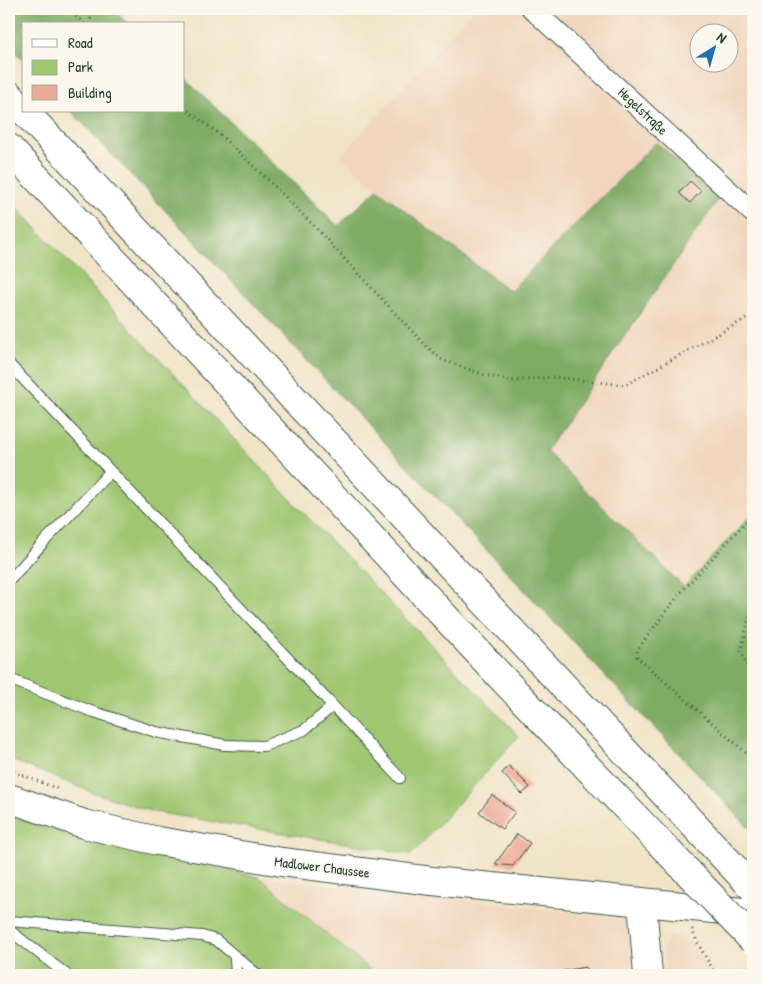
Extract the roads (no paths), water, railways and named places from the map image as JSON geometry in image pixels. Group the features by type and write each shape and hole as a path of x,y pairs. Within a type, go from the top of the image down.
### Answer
{"main road":[{"path":"9,95 22,109"},
{"path":"25,112 753,888"},
{"path":"9,148 501,677 753,940"},
{"name":"Madlower Chaussee","path":"9,798 84,824 158,841 282,862 432,881 753,913"},
{"path":"642,903 648,975"}],"street":[{"name":"Hegelstraße","path":"532,9 753,213"}],"lane":[{"path":"9,364 400,778"},
{"path":"9,581 110,472"},
{"path":"9,679 88,710 156,732 225,745 264,746 304,730 334,706"},
{"path":"9,921 202,936 216,940 235,958 258,975"},
{"path":"9,930 67,975"},
{"path":"235,958 236,975"}]}
